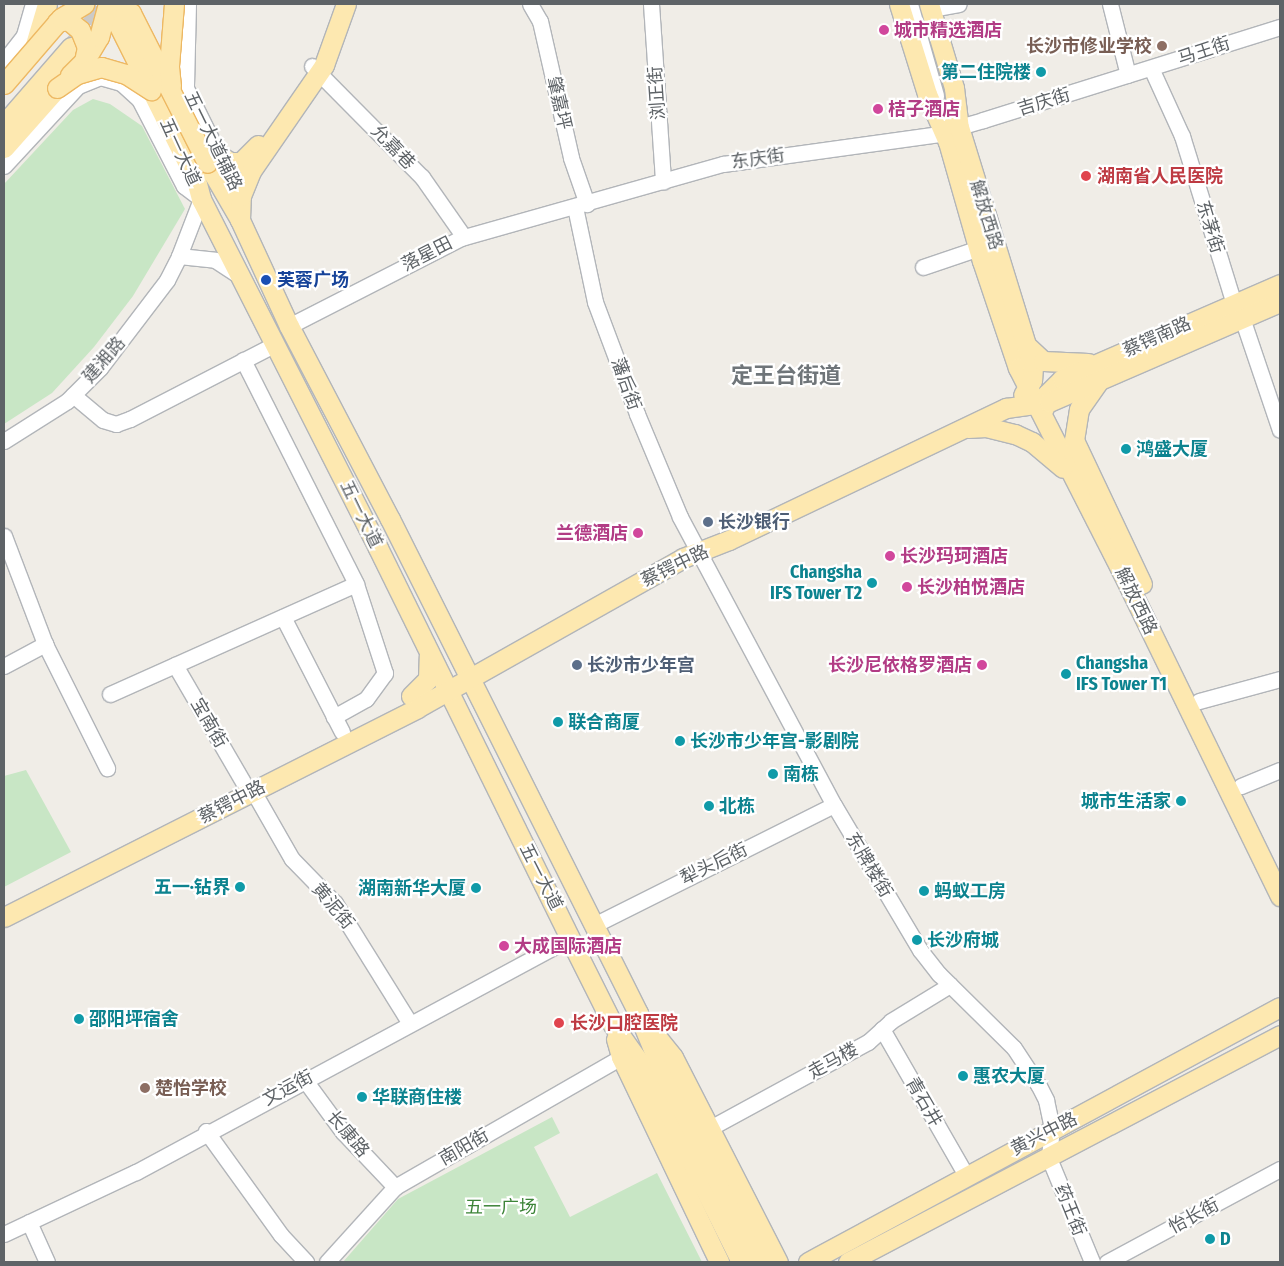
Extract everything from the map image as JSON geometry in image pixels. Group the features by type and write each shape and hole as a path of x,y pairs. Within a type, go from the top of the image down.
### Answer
{"main road":[{"path":"32,52 41,33 46,4"},
{"path":"4,84 32,52 63,27 84,4"},
{"path":"240,220 241,199 256,162 314,72 326,42 337,4"},
{"path":"213,160 235,163 249,156 334,46 346,4"},
{"name":"解放西路","path":"899,4 927,94 952,130 1027,345 1034,373 1038,404"},
{"path":"4,148 57,88 84,61 117,5"},
{"name":"五一大道","path":"117,5 123,35 196,180 201,199 429,654 455,685 481,705 638,1013 652,1067 740,1262"},
{"name":"五一大道","path":"117,5 213,160 455,685 458,716 613,1026 621,1057 719,1262"},
{"name":"解放西路","path":"927,6 954,88 952,130 978,248 1010,348 1280,896"},
{"path":"174,99 169,66 182,7"},
{"path":"4,107 68,20 80,30 86,47 84,61"},
{"path":"4,124 63,27"},
{"path":"57,88 85,71 101,67 126,74 151,90"},
{"name":"蔡锷南路","path":"1038,404 1056,383 1101,370 1238,311 1280,284"},
{"name":"蔡锷南路","path":"1238,311 1280,302"},
{"path":"1027,345 1037,357 1051,363 1101,370"},
{"name":"解放西路","path":"1101,370 1079,409 1074,432 1076,450 1280,869"},
{"name":"蔡锷中路","path":"4,917 248,787 414,702 455,685 501,662 668,566 1006,408 1038,404"},
{"path":"964,428 986,428 1023,437 1071,475"},
{"path":"429,654 431,665 428,679 414,702 439,705 458,716"},
{"path":"481,705 480,688 501,662"},
{"name":"蔡锷中路","path":"4,903 248,787 338,724 414,702"},
{"name":"黄兴中路","path":"808,1262 1052,1128 1278,1008"},
{"name":"五一大道","path":"638,1013 673,1056 778,1262"},
{"name":"五一大道","path":"613,1026 652,1067 758,1262"},
{"name":"黄兴中路","path":"848,1262 1280,1035"}],"street":[{"path":"4,61 24,35 33,4"},
{"name":"肇嘉坪","path":"530,4 540,21 581,206"},
{"name":"浏正街","path":"651,4 663,182"},
{"name":"解放西路","path":"910,4 928,47 952,130"},
{"path":"927,6 959,4"},
{"path":"1110,4 1128,76"},
{"name":"解放西路","path":"927,6 928,47"},
{"name":"五一大道辅路","path":"182,7 186,53 186,88 213,160 241,199"},
{"path":"63,27 98,78"},
{"name":"马王街","path":"1128,76 1280,27"},
{"path":"4,166 69,92 98,78 114,80 128,86 186,53"},
{"name":"东茅街","path":"1151,68 1182,136 1238,311 1280,430"},
{"name":"允嘉巷","path":"314,72 422,177 464,237"},
{"name":"允嘉巷","path":"314,72 398,160 433,200 443,220 443,245"},
{"name":"吉庆街","path":"952,130 1128,76"},
{"name":"五一大道辅路","path":"128,86 139,99 184,186 201,199"},
{"name":"东庆街","path":"581,206 723,164 952,130"},
{"name":"建湘路","path":"4,440 73,395 100,368 167,280 179,256 201,199"},
{"name":"落星田","path":"289,326 443,245 464,237 581,206"},
{"name":"藩后街","path":"581,206 595,302 664,481 701,552"},
{"path":"923,267 978,248"},
{"path":"179,256 215,260 241,277"},
{"path":"73,395 103,420 116,424 130,420 275,344"},
{"path":"243,360 356,584 385,673 366,699 338,724 283,617"},
{"path":"4,536 45,644 107,768"},
{"name":"东牌楼街","path":"701,552 834,805 920,950 950,985 1023,1060 1046,1100 1052,1128 1049,1158"},
{"path":"110,694 356,584"},
{"path":"4,666 45,644"},
{"name":"宝南街","path":"175,665 248,787"},
{"path":"1199,700 1280,679"},
{"path":"1241,786 1280,770"},
{"name":"黄泥街","path":"248,787 292,859 335,903 409,1022"},
{"name":"犁头后街","path":"594,925 834,805"},
{"name":"文运街","path":"4,1234 136,1172 409,1022 570,938"},
{"name":"走马楼","path":"710,1128 868,1042 882,1029 950,985"},
{"name":"青石井","path":"882,1029 966,1175"},
{"name":"南阳街","path":"327,1262 395,1187 621,1057"},
{"name":"长康路","path":"304,1079 343,1132 395,1187"},
{"path":"206,1132 281,1235 306,1262"},
{"name":"药王街","path":"1049,1158 1092,1262"},
{"name":"怡长街","path":"1107,1262 1280,1169"},
{"path":"29,1222 47,1262"}],"green space":[{"path":"93,99 110,104 142,126 185,209 133,296 94,347 52,393 4,424 4,184 73,110"},
{"path":"26,770 71,852 4,887 4,776"},
{"name":"五一广场","path":"552,1117 560,1133 534,1147 570,1217 657,1173 702,1262 343,1262 398,1199"}],"tunnel":[{"path":"72,46 108,4"}],"place":[{"name":"城市精选酒店","path":"884,30"},
{"name":"长沙市修业学校","path":"1162,46"},
{"name":"第二住院楼","path":"1041,72"},
{"name":"桔子酒店","path":"878,109"},
{"name":"湖南省人民医院","path":"1086,176"},
{"name":"芙蓉广场","path":"266,280"},
{"name":"鸿盛大厦","path":"1126,449"},
{"name":"长沙银行","path":"708,522"},
{"name":"兰德酒店","path":"638,533"},
{"name":"长沙玛珂酒店","path":"890,556"},
{"name":"Changsha IFS Tower T2","path":"872,583"},
{"name":"长沙柏悦酒店","path":"907,587"},
{"name":"长沙市少年宫","path":"577,665"},
{"name":"长沙尼依格罗酒店","path":"982,665"},
{"name":"Changsha IFS Tower T1","path":"1066,674"},
{"name":"联合商厦","path":"558,722"},
{"name":"长沙市少年宫-影剧院","path":"680,741"},
{"name":"南栋","path":"773,774"},
{"name":"城市生活家","path":"1181,801"},
{"name":"北栋","path":"709,806"},
{"name":"五一·钻界","path":"240,887"},
{"name":"湖南新华大厦","path":"476,888"},
{"name":"蚂蚁工房","path":"924,891"},
{"name":"长沙府城","path":"917,940"},
{"name":"大成国际酒店","path":"504,946"},
{"name":"邵阳坪宿舍","path":"79,1019"},
{"name":"长沙口腔医院","path":"559,1023"},
{"name":"惠农大厦","path":"963,1076"},
{"name":"楚怡学校","path":"145,1088"},
{"name":"华联商住楼","path":"362,1097"},
{"name":"D","path":"1210,1239"}],"district":[{"name":"定王台街道","path":"786,376"}]}
